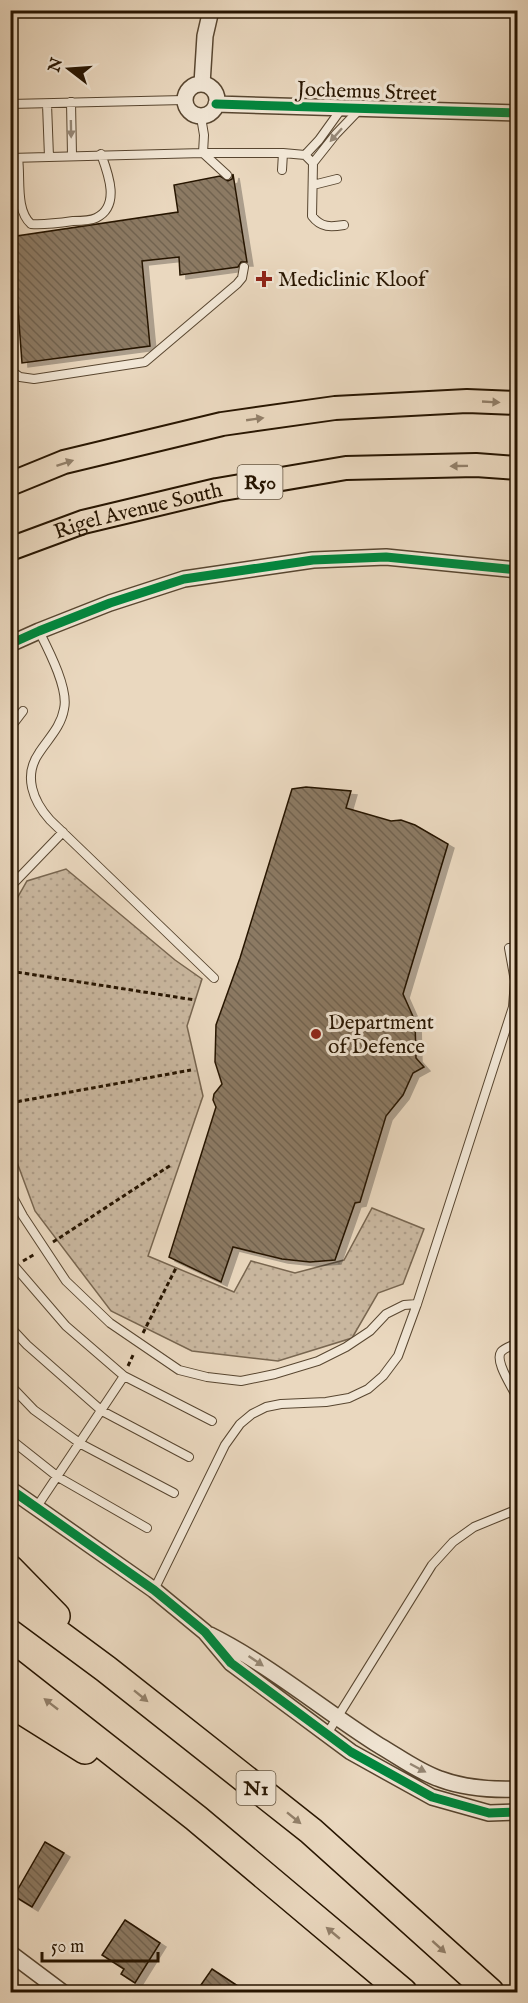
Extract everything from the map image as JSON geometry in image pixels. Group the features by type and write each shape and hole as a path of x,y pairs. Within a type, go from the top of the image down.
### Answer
{"highway":[{"path":"10,1569 106,1669"},
{"name":"N1","path":"10,1598 106,1669 311,1832 490,1992"},
{"path":"10,1672 196,1818 403,1992"},
{"path":"10,1703 196,1818"}],"main road":[{"path":"10,484 64,462 222,424 335,408 467,401 518,403"},
{"name":"Rigel Avenue South","path":"10,549 83,522 217,490 346,468 476,465 518,468"}],"street":[{"path":"202,84 205,36 211,10"},
{"path":"202,84 212,89 216,104 211,113 201,117 188,110 184,100 188,90 202,84"},
{"name":"Jochemus Street","path":"216,104 518,113"},
{"path":"10,644 110,603 184,579 313,560 386,557 518,570"},
{"path":"10,1489 154,1590 205,1632 231,1663 351,1752 432,1797 489,1813 518,1812"},
{"path":"205,1632 238,1649 399,1758 440,1779 492,1790 518,1789"},
{"path":"10,1953 62,1992"}],"lane":[{"path":"10,104 184,100"},
{"path":"71,102 72,155"},
{"path":"47,104 49,157"},
{"path":"305,155 320,140 342,108"},
{"path":"344,225 325,226 316,222 311,211 313,163 336,134 361,109"},
{"path":"201,117 204,153 227,175"},
{"path":"101,154 111,192 110,200 99,216 95,219 31,224 24,214 14,158 101,154 283,153 305,155 313,163"},
{"path":"282,170 283,153"},
{"path":"313,185 337,179"},
{"path":"10,370 20,377 34,379 133,366 145,362 237,284 242,278 244,267"},
{"path":"39,631 53,658 65,698 65,709 54,734 33,762 30,785 41,810 214,978"},
{"path":"10,728 23,711"},
{"path":"10,887 63,832"},
{"path":"154,1590 225,1445 240,1424 252,1414 266,1407 349,1398 368,1389 383,1376 398,1356 513,1007 515,981 509,948"},
{"path":"10,1192 66,1281 110,1323 179,1370 207,1377 241,1381 275,1374 318,1361 346,1347 370,1331 386,1314 404,1305 417,1304"},
{"path":"12,1266 66,1326 124,1376 212,1421"},
{"path":"10,1327 27,1345 102,1411 189,1456"},
{"path":"518,1342 502,1351 499,1357 501,1366 516,1390 518,1400"},
{"path":"36,1508 81,1444 124,1376"},
{"path":"10,1385 34,1410 81,1444 174,1492"},
{"path":"10,1438 57,1477 147,1528"},
{"path":"327,1734 432,1565 453,1542 474,1527 518,1509"}],"path":[{"path":"10,970 195,1000"},
{"path":"10,1103 191,1070"},
{"path":"12,1266 44,1248 171,1165"},
{"path":"124,1376 176,1268"}],"shaded area":[{"path":"66,869 175,960 202,979 187,1026 203,1096 148,1256 234,1292 251,1261 295,1273 344,1260 372,1208 424,1229 403,1284 378,1293 352,1338 278,1361 192,1351 111,1311 35,1211 11,1146 11,909 27,881"}],"building":[{"path":"233,174 247,262 241,262 238,267 180,275 179,257 142,261 150,346 22,363 16,282 10,283 10,237 178,212 174,185 220,176 228,181 232,179"},
{"name":"Department of Defence","path":"306,787 351,791 346,808 391,821 401,820 415,825 448,844 403,994 415,1021 416,1058 424,1067 413,1073 403,1095 386,1116 360,1202 355,1203 335,1260 310,1262 282,1259 233,1247 221,1282 169,1257 216,1107 213,1100 214,1094 222,1084 215,1062 216,1025 240,958 292,789"},
{"path":"45,1842 64,1853 32,1907 14,1896"},
{"path":"125,1920 160,1943 135,1983 121,1974 124,1969 102,1955"},
{"path":"212,1969 247,1992 196,1992"}],"cycle path":[{"path":"216,104 518,113"},
{"path":"10,644 110,603 184,579 313,560 386,557 518,570"},
{"path":"10,1489 154,1590 205,1632 231,1663 351,1752 432,1797 489,1813 518,1812"}],"place":[{"name":"Mediclinic Kloof","path":"264,279"},
{"name":"Department of Defence","path":"316,1034"}]}
